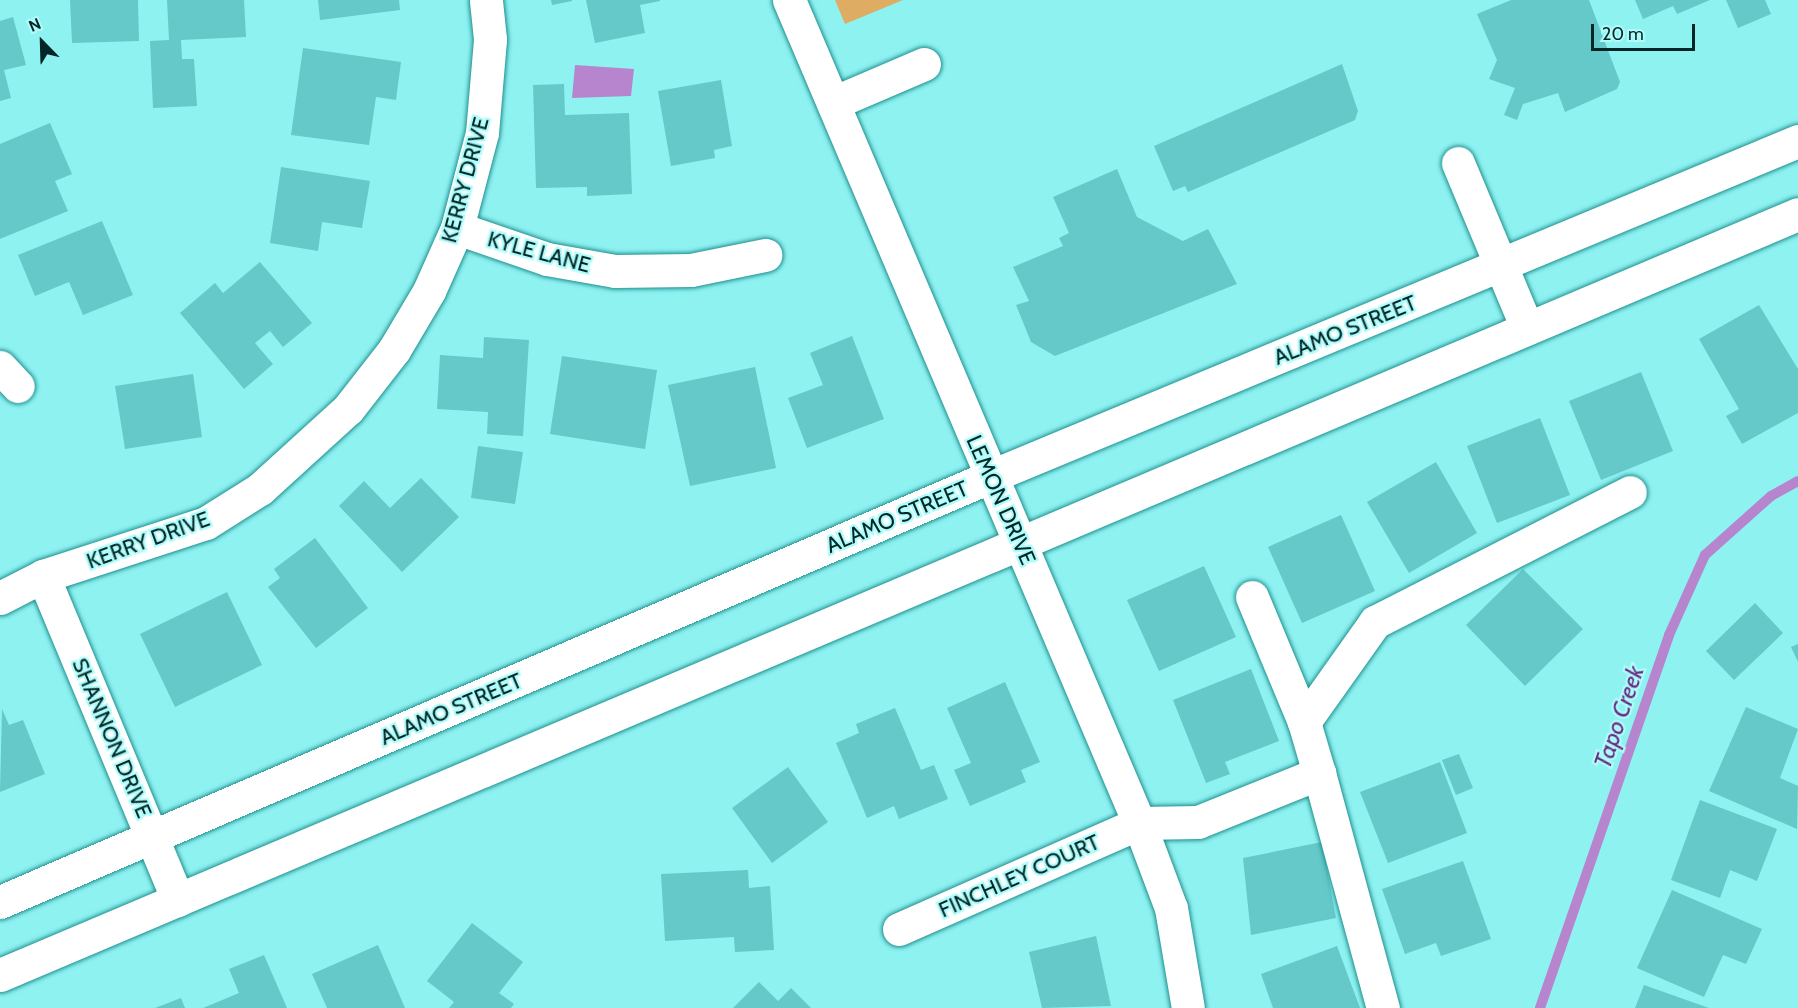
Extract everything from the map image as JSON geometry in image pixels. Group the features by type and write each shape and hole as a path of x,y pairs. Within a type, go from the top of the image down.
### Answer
{"main road":[{"name":"KERRY DRIVE","path":"0,598 43,576 206,523 305,452 394,350 429,291 457,228 482,133 490,39 486,0"},
{"name":"LEMON DRIVE","path":"789,0 988,477 1020,540 1139,823 1171,908 1188,1008"},
{"path":"833,103 924,64"},
{"name":"ALAMO STREET","path":"0,902 988,477 1798,141"},
{"path":"1458,163 1527,328"},
{"path":"0,975 1020,540 1798,214"},
{"name":"KYLE LANE","path":"457,228 547,258 615,271 690,270 765,255"},
{"path":"1304,722 1375,622 1630,492"},
{"name":"SHANNON DRIVE","path":"43,576 154,837 178,900"},
{"path":"1252,597 1304,722 1383,1008"},
{"path":"1139,823 1198,822 1319,773"},
{"name":"FINCHLEY COURT","path":"899,928 1139,823"}],"shaded area":[{"path":"835,0 903,0 845,24"},
{"path":"575,65 634,69 631,96 572,98"}],"building":[{"path":"70,0 138,0 139,41 72,43"},
{"path":"167,0 244,0 246,37 181,40 182,59 194,59 197,106 153,108 150,41 169,40"},
{"path":"318,0 399,0 400,10 320,20"},
{"path":"551,0 572,0 572,1 552,5"},
{"path":"586,0 660,1 640,5 645,33 595,43"},
{"path":"1511,0 1589,0 1620,82 1617,89 1565,112 1558,93 1523,104 1517,120 1504,115 1515,88 1489,79 1497,60 1477,14"},
{"path":"1635,0 1710,0 1677,14 1673,6 1643,19"},
{"path":"1726,0 1765,0 1771,14 1738,28"},
{"path":"13,17 26,65 4,70 11,98 0,101 0,21"},
{"path":"303,48 401,62 396,100 376,97 369,145 291,135"},
{"path":"1342,64 1358,111 1355,120 1188,192 1185,186 1173,191 1154,146"},
{"path":"721,80 732,146 714,150 715,158 671,166 658,91"},
{"path":"564,84 565,115 629,113 632,194 587,196 587,187 536,188 533,85"},
{"path":"50,123 72,174 55,181 68,211 0,239 0,144"},
{"path":"281,167 370,181 362,228 322,222 318,251 270,243"},
{"path":"1117,169 1137,217 1183,241 1208,229 1237,284 1055,356 1031,342 1016,305 1029,301 1013,267 1063,246 1059,238 1069,233 1053,197"},
{"path":"102,221 133,295 83,315 69,282 35,296 18,255"},
{"path":"260,262 312,323 283,347 270,331 255,343 273,364 244,389 180,313 215,283 223,293"},
{"path":"1759,305 1798,369 1798,413 1742,444 1726,416 1739,409 1699,339"},
{"path":"852,336 884,419 807,448 788,398 823,385 810,353"},
{"path":"484,337 529,340 523,436 487,434 488,412 437,409 440,355 483,358"},
{"path":"562,356 657,370 645,449 550,434"},
{"path":"755,367 776,468 690,486 668,385"},
{"path":"1641,372 1673,451 1601,480 1569,401"},
{"path":"193,374 202,437 125,449 115,386"},
{"path":"1540,418 1570,495 1497,523 1467,446"},
{"path":"478,446 523,452 515,504 471,498"},
{"path":"1436,462 1477,533 1409,573 1367,502"},
{"path":"421,478 459,517 402,572 339,506 364,481 390,508"},
{"path":"1341,515 1375,591 1302,623 1268,547"},
{"path":"315,538 368,608 316,648 268,587 280,578 274,569"},
{"path":"1204,566 1236,637 1159,671 1127,600"},
{"path":"1523,569 1583,629 1525,686 1466,625"},
{"path":"227,592 262,665 175,707 140,634"},
{"path":"1755,603 1783,633 1734,680 1706,651"},
{"path":"1798,644 1798,662 1791,647"},
{"path":"1251,669 1279,741 1225,762 1230,774 1206,783 1173,700"},
{"path":"1005,682 1040,762 1021,770 1026,782 970,806 954,770 971,763 947,708"},
{"path":"1746,707 1798,729 1780,778 1798,786 1797,829 1709,791"},
{"path":"895,708 921,770 934,765 948,799 899,819 894,806 867,818 836,743 859,733 856,724"},
{"path":"2,709 9,725 23,720 45,774 0,792"},
{"path":"1459,754 1473,788 1456,795 1442,760"},
{"path":"1440,762 1467,833 1388,863 1360,792"},
{"path":"788,767 828,822 772,863 732,808"},
{"path":"1700,800 1777,829 1757,881 1730,870 1720,898 1671,880"},
{"path":"1322,842 1336,918 1251,935 1243,858"},
{"path":"1463,861 1491,939 1441,956 1436,943 1405,954 1382,889"},
{"path":"748,870 749,888 770,886 774,950 735,952 734,937 665,941 661,874"},
{"path":"1672,890 1762,929 1746,964 1723,955 1704,997 1637,968"},
{"path":"472,923 523,962 499,993 514,1004 511,1008 449,1008 454,1002 427,981"},
{"path":"1096,936 1111,1006 1042,1008 1029,952"},
{"path":"378,945 405,1008 327,1008 312,974"},
{"path":"1337,946 1360,1008 1273,1008 1261,974"},
{"path":"264,955 287,1008 203,1008 239,993 229,969"},
{"path":"759,982 778,1001 791,988 811,1008 733,1008"},
{"path":"1644,985 1709,1008 1635,1008"},
{"path":"181,998 185,1008 155,1008"}],"waterway":[{"name":"Tapo Creek","path":"1540,1008 1669,635 1705,555 1771,496 1798,481"}]}
